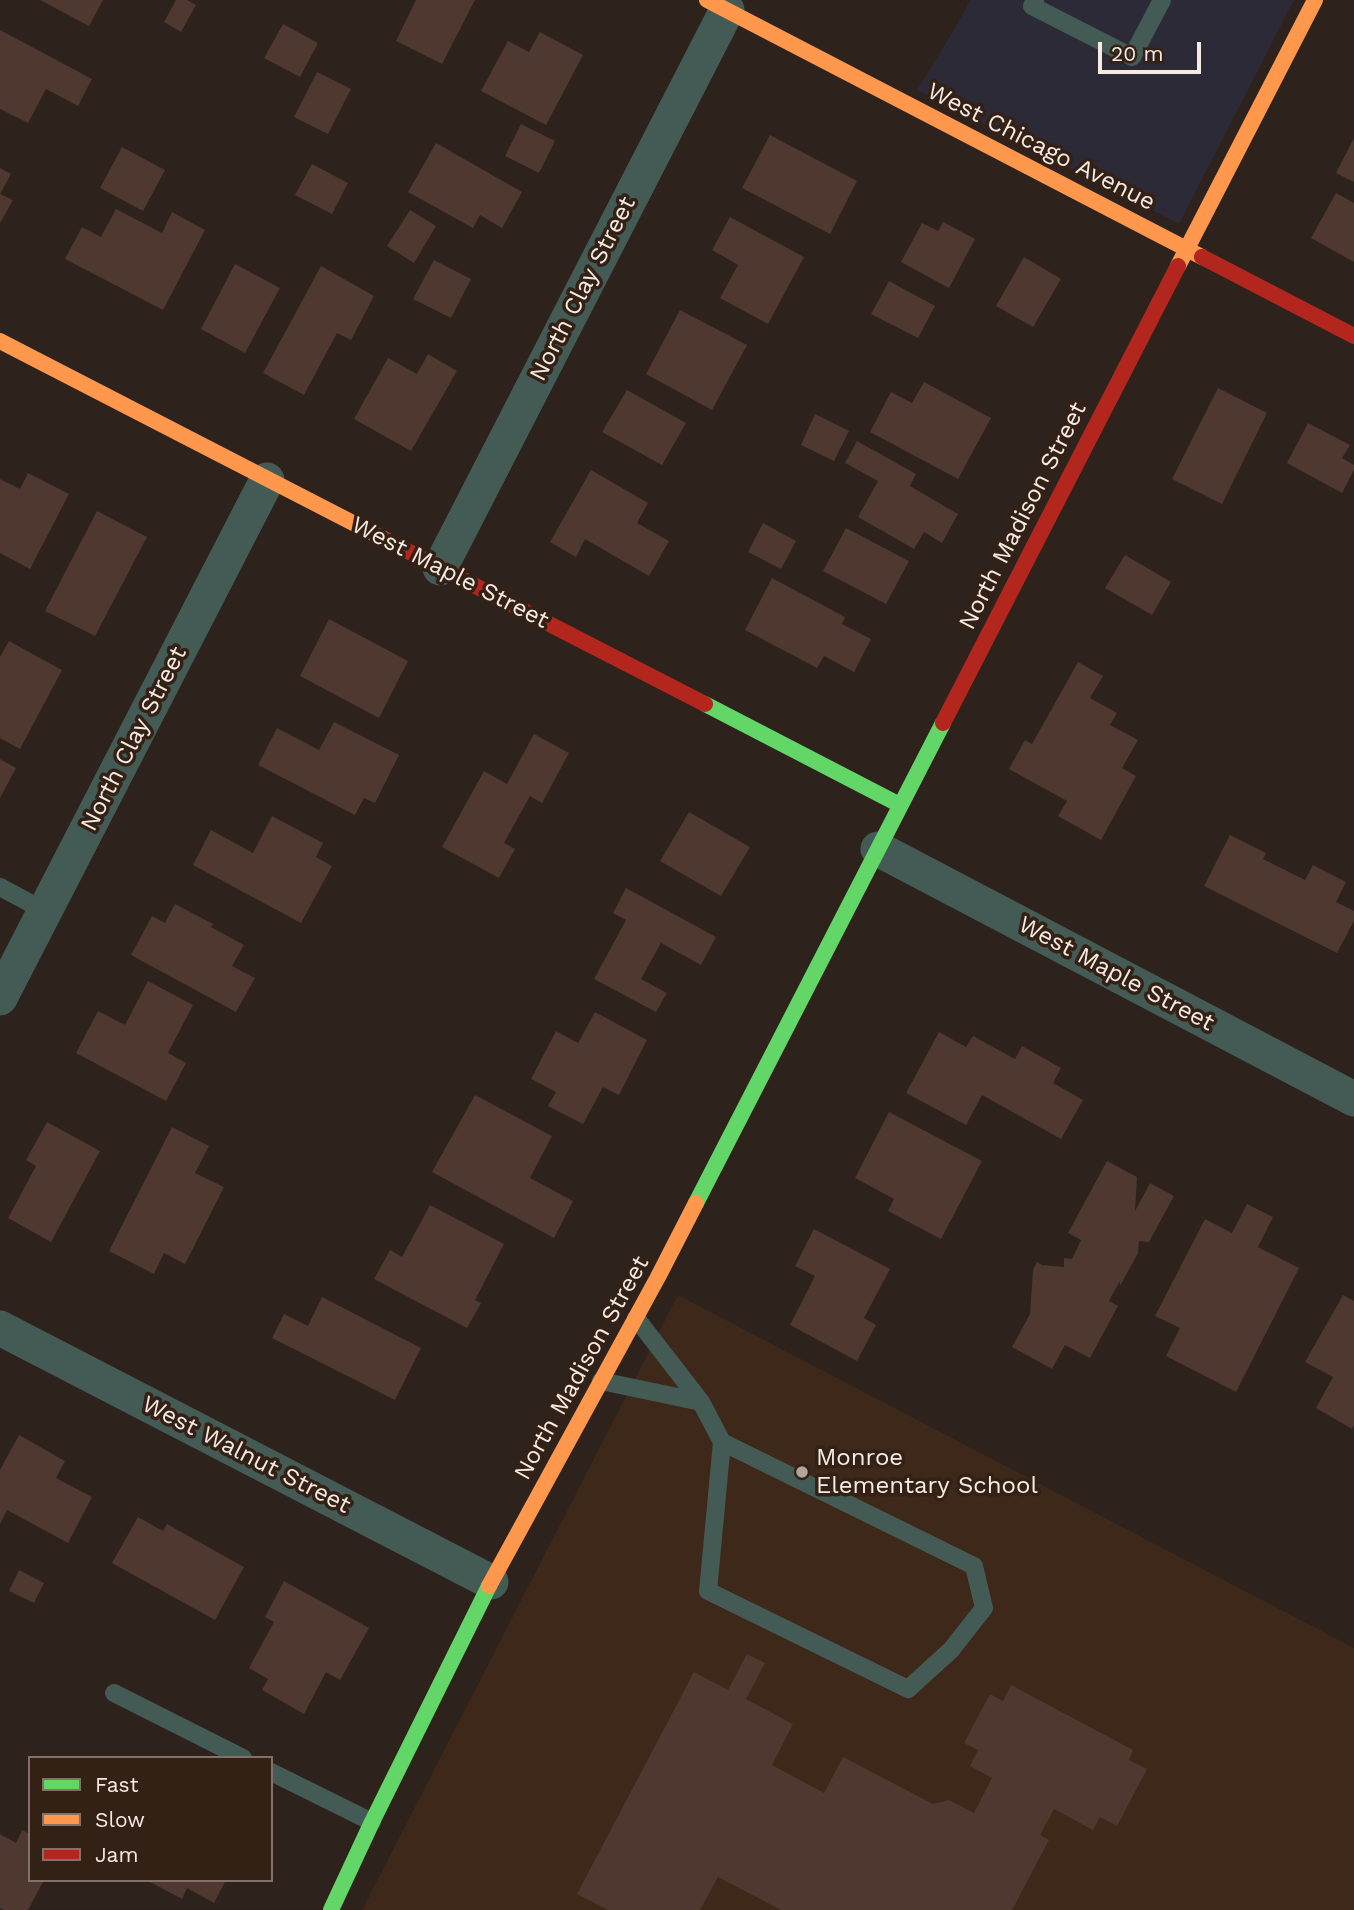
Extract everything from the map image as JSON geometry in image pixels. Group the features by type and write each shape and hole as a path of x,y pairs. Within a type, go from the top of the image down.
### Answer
{"street":[{"name":"North Madison Street","path":"331,1910 491,1582 636,1318 1315,0"},
{"name":"West Chicago Avenue","path":"717,5 1354,336"},
{"name":"North Clay Street","path":"440,568 717,5"},
{"name":"West Maple Street","path":"0,341 900,805"},
{"name":"North Clay Street","path":"0,998 267,480"},
{"name":"West Maple Street","path":"878,849 1354,1099"},
{"name":"West Walnut Street","path":"0,1328 491,1582"}],"lane":[{"path":"1035,0 1032,6 1132,57 1162,0"},
{"path":"0,887 45,911"},
{"path":"636,1318 701,1402 722,1442 708,1591 908,1689 951,1650 984,1608 974,1566 722,1442"},
{"path":"601,1381 701,1402"},
{"path":"114,1693 239,1756"},
{"path":"273,1773 372,1822"}],"shaded area":[{"path":"970,0 1294,0 1179,224 917,90"},
{"name":"Monroe Elementary School","path":"678,1295 1354,1648 1354,1910 362,1910"}],"building":[{"path":"40,0 103,0 89,26"},
{"path":"176,0 187,0 196,5 181,32 164,22"},
{"path":"416,0 475,0 442,64 396,41"},
{"path":"283,24 318,43 300,77 264,58"},
{"path":"0,30 92,79 78,106 46,89 28,123 0,109"},
{"path":"540,32 583,55 546,125 481,91 508,41 529,52"},
{"path":"317,72 351,89 328,134 294,117"},
{"path":"521,124 555,141 539,173 505,156"},
{"path":"770,135 857,181 830,234 742,188"},
{"path":"1354,138 1354,182 1336,173"},
{"path":"436,143 522,192 502,228 480,215 473,228 408,192"},
{"path":"122,147 165,170 143,211 100,188"},
{"path":"312,164 348,183 332,214 295,195"},
{"path":"0,168 11,174 0,194"},
{"path":"1336,193 1354,203 1354,262 1311,238"},
{"path":"0,194 13,200 0,223"},
{"path":"116,209 162,233 172,212 205,230 163,310 65,259 82,227 101,237"},
{"path":"410,210 436,226 414,263 387,246"},
{"path":"730,217 804,257 768,324 720,298 738,265 712,250"},
{"path":"943,222 975,239 949,288 901,262 922,223 938,231"},
{"path":"1024,257 1061,279 1033,327 996,306"},
{"path":"434,260 471,279 451,318 413,299"},
{"path":"235,264 280,288 245,353 201,329"},
{"path":"321,266 374,296 351,340 337,333 304,395 263,373"},
{"path":"889,281 935,306 918,338 871,314"},
{"path":"680,310 747,345 712,410 646,374"},
{"path":"428,354 457,371 411,451 354,419 388,358 417,374"},
{"path":"924,382 991,418 958,479 870,432 891,392 912,403"},
{"path":"1218,388 1267,413 1222,504 1172,479"},
{"path":"627,390 686,423 662,465 602,432"},
{"path":"815,414 849,431 834,461 801,445"},
{"path":"1308,423 1350,445 1342,458 1354,465 1354,470 1342,493 1287,463"},
{"path":"857,441 916,474 910,486 958,514 942,543 924,532 914,549 858,517 878,481 845,463"},
{"path":"591,470 648,503 637,523 669,541 649,576 585,539 576,557 550,542"},
{"path":"28,473 69,494 30,569 0,553 0,479 20,489"},
{"path":"97,511 147,537 95,636 45,611"},
{"path":"763,523 796,541 781,569 748,552"},
{"path":"846,528 909,561 886,604 823,571"},
{"path":"1125,555 1171,582 1152,615 1105,588"},
{"path":"772,578 845,617 842,624 871,639 854,672 824,656 817,668 745,630"},
{"path":"329,619 408,661 379,718 300,676"},
{"path":"9,641 62,670 20,749 0,738 0,657"},
{"path":"1078,662 1103,676 1090,698 1117,713 1110,725 1138,740 1122,768 1136,776 1101,840 1058,816 1067,801 1009,769 1025,740 1032,744"},
{"path":"334,722 399,755 375,803 364,798 355,815 258,765 277,728 319,750"},
{"path":"534,734 569,753 542,803 530,796 504,843 515,849 499,878 442,847 484,771 507,784"},
{"path":"0,759 16,768 0,798"},
{"path":"689,812 750,847 721,896 660,861"},
{"path":"272,816 323,843 316,857 332,866 301,923 193,865 211,830 253,853"},
{"path":"1230,835 1266,853 1263,859 1305,880 1313,865 1346,882 1336,902 1354,911 1354,921 1337,953 1204,886"},
{"path":"626,888 716,937 701,965 661,943 641,979 667,993 656,1012 594,979 626,920 613,913"},
{"path":"175,904 213,924 211,927 244,945 232,966 255,978 236,1012 131,955 152,916 165,923"},
{"path":"148,981 193,1005 168,1053 186,1063 166,1101 76,1053 98,1011 125,1025"},
{"path":"595,1012 647,1040 619,1095 603,1087 583,1124 548,1106 556,1092 531,1079 556,1031 578,1043"},
{"path":"939,1032 966,1047 973,1036 1015,1059 1022,1046 1061,1068 1053,1083 1083,1100 1061,1139 982,1095 966,1125 906,1093"},
{"path":"475,1095 552,1136 530,1178 573,1201 554,1238 432,1172"},
{"path":"889,1112 982,1161 941,1239 888,1211 894,1199 855,1178"},
{"path":"47,1122 100,1151 51,1242 8,1218 36,1166 26,1160"},
{"path":"172,1127 209,1146 195,1173 224,1187 185,1264 164,1253 154,1274 109,1251"},
{"path":"1107,1161 1137,1177 1135,1211 1150,1183 1174,1196 1149,1242 1139,1241 1138,1253 1109,1301 1118,1306 1090,1358 1065,1345 1052,1369 1012,1347 1030,1314 1033,1270 1037,1262 1064,1267 1064,1258 1072,1259 1081,1240 1068,1233"},
{"path":"1247,1204 1273,1217 1258,1247 1299,1268 1236,1392 1166,1356 1180,1328 1155,1316 1205,1219 1232,1233"},
{"path":"430,1205 504,1244 475,1300 481,1303 467,1328 374,1279 390,1250 402,1257"},
{"path":"814,1229 890,1269 864,1318 876,1325 857,1361 790,1325 815,1276 795,1266"},
{"path":"1343,1295 1354,1301 1352,1429 1316,1408 1333,1377 1305,1362"},
{"path":"322,1297 421,1348 395,1400 272,1338 284,1314 308,1326"},
{"path":"19,1435 65,1461 56,1478 92,1497 68,1543 7,1510 0,1524 0,1470"},
{"path":"138,1517 163,1531 167,1524 244,1567 215,1620 112,1563"},
{"path":"19,1570 44,1583 34,1603 9,1591"},
{"path":"284,1581 369,1628 340,1680 326,1672 304,1714 262,1690 268,1679 249,1668 274,1622 265,1617"},
{"path":"747,1654 765,1663 746,1699 793,1724 772,1765 824,1793 843,1757 933,1804 949,1800 974,1813 992,1778 970,1766 978,1750 964,1743 990,1694 1003,1701 1011,1685 1133,1750 1129,1760 1147,1769 1117,1826 1100,1817 1093,1830 1054,1809 1040,1835 1049,1840 1012,1910 781,1910 718,1877 700,1910 608,1910 577,1894 694,1672 728,1690"},
{"path":"22,1830 28,1833 28,1882 43,1882 28,1910 4,1910 0,1908 0,1834 16,1843"},
{"path":"150,1882 225,1882 214,1903 187,1888 182,1899"}],"traffic: fast":[{"path":"705,704 900,805"},
{"path":"696,1203 943,723"},
{"path":"331,1910 489,1586"}],"traffic: slow":[{"path":"707,0 1202,257"},
{"path":"1178,266 1315,0"},
{"path":"0,341 386,540"},
{"path":"489,1586 696,1203"}],"traffic: jam":[{"path":"1202,257 1354,336"},
{"path":"943,723 1178,266"},
{"path":"386,540 705,704"}],"place":[{"name":"Monroe Elementary School","path":"802,1472"}]}
